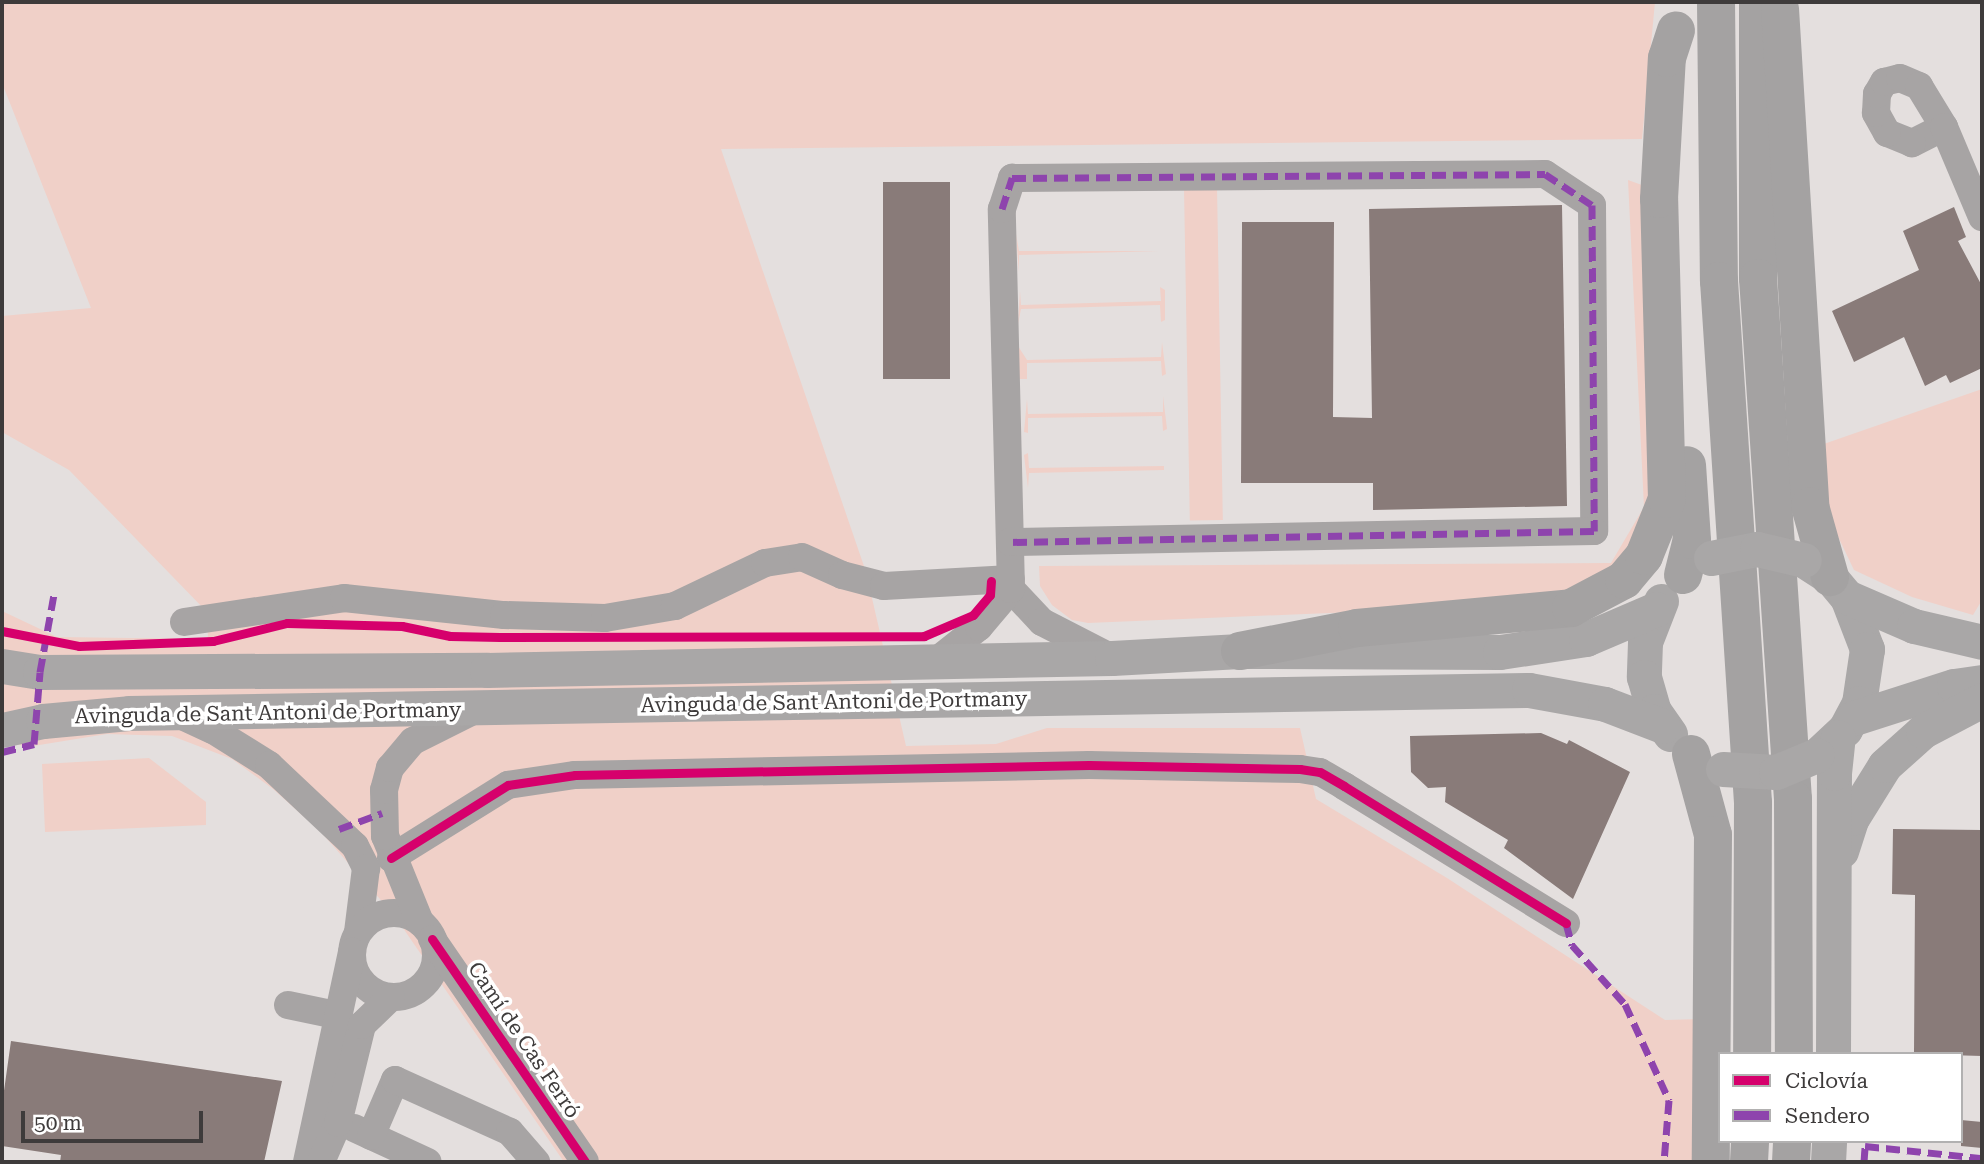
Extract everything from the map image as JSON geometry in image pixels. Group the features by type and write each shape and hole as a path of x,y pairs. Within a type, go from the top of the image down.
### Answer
{"highway":[{"path":"1716,2 1719,281 1753,803 1752,1052"},
{"path":"1758,2 1758,278 1793,799 1794,1052"},
{"path":"1779,2 1811,506 1827,578"},
{"path":"1677,16 1677,332 1692,540 1697,567"},
{"path":"1241,651 1357,628 1571,608 1624,580 1644,556 1659,528 1667,499 1659,199 1667,58 1677,16"},
{"path":"1707,761 1713,835 1711,1162"},
{"path":"1749,1162 1750,1143"},
{"path":"1791,1162 1792,1143"}],"main road":[{"path":"1980,638 1914,626 1827,578 1757,549 1697,567 1656,609 1643,660 1648,694 1663,726 1707,761 1776,772 1835,737 1954,686 1982,682"},
{"path":"1827,578 1863,631 1867,667 1835,737 1833,1052"},
{"name":"Avinguda de Sant Antoni de Portmany","path":"2,666 40,671 474,670 1112,658 1241,651 1500,652 1550,647 1586,639 1656,609"},
{"name":"Avinguda de Sant Antoni de Portmany","path":"2,730 66,718 175,713 1529,690 1605,704 1663,726"},
{"path":"1835,870 1852,818 1885,765 1923,732 1982,700"},
{"path":"1828,1162 1829,1143"}],"street":[{"path":"1944,127 1982,216"},
{"path":"1010,542 1594,531 1592,205 1545,174 1012,178 1002,209 1011,584 1042,622 1112,658"},
{"path":"184,622 344,598 503,615 605,618 675,606 765,563 802,557 842,575 884,586 1011,584"},
{"path":"935,662 979,627 1011,584"},
{"name":"Camí de Cas Ferró","path":"479,708 413,741 390,768 382,813 391,858 426,930 480,1003 585,1162"},
{"path":"175,713 213,730 268,765 355,846 366,868 355,942 336,1015 307,1162"},
{"path":"391,858 508,785 575,775 1089,765 1300,769 1320,772 1566,923"},
{"path":"321,1162 338,1123 362,1025 391,997 419,989 435,961 426,930 387,913 355,942"},
{"path":"355,942 358,977 367,987 391,997"},
{"name":"Camí de Cas Ferró","path":"419,989 480,1003"},
{"path":"288,1004 336,1015"},
{"path":"372,1136 395,1080 510,1132 536,1162"},
{"path":"338,1123 428,1162"}],"shaded area":[{"path":"2,2 1655,2 1642,139 721,149 866,572 906,746 996,744 1047,728 1300,728 1316,799 1447,878 1665,1020 1701,1019 1696,1162 564,1162 394,915 320,831 273,789 232,759 172,736 107,734 27,747 2,740 2,611 57,637 208,639 207,612 69,470 2,432 2,316 91,308 2,83"},
{"path":"1628,180 1650,188 1655,519 1592,590 1425,609 1088,623 1072,620 1052,605 1040,586 1039,566 1611,563 1644,507"},
{"path":"1217,187 1223,520 1190,521 1184,188"},
{"path":"1016,234 1019,251 1159,251 1019,255 1019,272"},
{"path":"1160,287 1165,290 1165,320 1161,322 1160,305 1021,309 1018,324 1020,291 1021,305 1161,301"},
{"path":"1162,342 1166,374 1162,376 1161,361 1027,363 1027,379 1018,379 1018,346 1027,360 1161,357"},
{"path":"1982,389 1982,600 1973,615 1912,597 1854,570 1823,505 1818,446"},
{"path":"1163,396 1167,429 1163,431 1162,416 1028,418 1028,433 1024,432 1027,399 1028,414 1163,412"},
{"path":"1028,453 1029,468 1164,466 1164,470 1029,473 1028,488 1024,455"},
{"path":"149,758 206,802 206,825 45,832 42,764"}],"building":[{"path":"883,182 950,182 950,379 883,379"},
{"path":"1562,205 1567,506 1373,510 1373,483 1241,483 1242,222 1334,222 1333,417 1372,418 1369,209"},
{"path":"1954,207 1966,237 1958,241 1982,286 1982,368 1950,383 1946,375 1925,386 1904,337 1854,362 1832,311 1919,270 1903,231"},
{"path":"1541,733 1567,744 1569,740 1630,772 1573,899 1504,848 1508,840 1445,802 1446,787 1428,788 1411,772 1410,736"},
{"path":"1893,829 1982,830 1982,1056 1963,1055 1963,1052 1914,1052 1915,895 1892,894"},
{"path":"11,1041 282,1081 264,1162 60,1162 61,1155 2,1146 2,1105"},
{"path":"1963,1120 1982,1122 1982,1148 1961,1146"}],"marked path":[{"path":"1002,209 1012,178 1545,174 1592,205 1594,531 1010,542"},
{"path":"2,752 34,744 40,672 54,594"},
{"path":"339,829 382,813"},
{"path":"1566,923 1572,945 1625,1004 1669,1100 1664,1162"},
{"path":"1864,1162 1865,1146 1982,1158"}],"cycle path":[{"path":"2,631 79,646 213,641 287,623 402,626 450,636 924,636 973,615 990,595 991,581"},
{"path":"391,858 508,785 575,775 1089,765 1300,769 1320,772 1566,923"},
{"path":"432,939 585,1162"}]}
